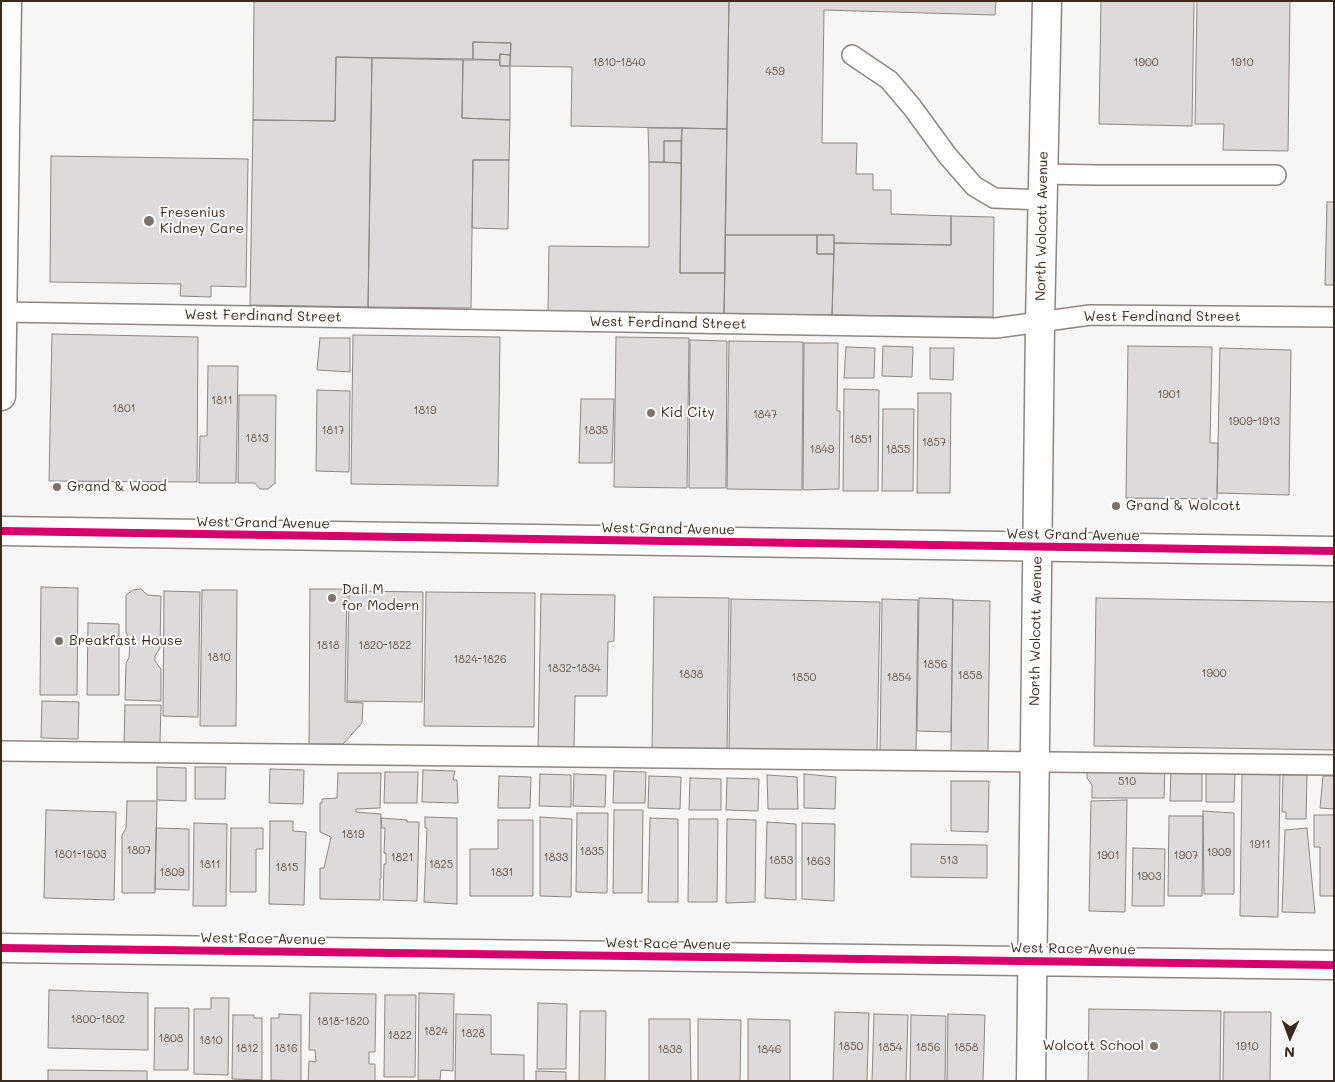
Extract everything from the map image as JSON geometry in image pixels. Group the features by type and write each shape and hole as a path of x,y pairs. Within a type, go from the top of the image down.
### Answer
{"street":[{"path":"1,396 7,1"},
{"name":"North Wolcott Avenue","path":"1031,1081 1040,322 1047,1"},
{"name":"West Grand Avenue","path":"1,531 1334,551"},
{"name":"West Race Avenue","path":"1,948 1334,964"}],"lane":[{"path":"852,54 889,80 912,107 947,156 974,186 994,198 1097,175 1276,175"},
{"name":"West Ferdinand Street","path":"2,312 996,328 1090,315 1334,317"},
{"path":"1,751 1334,765"}],"building":[{"path":"254,1 729,1 727,129 571,126 572,67 510,66 511,43 473,42 473,59 336,57 335,121 253,120"},
{"path":"729,1 996,1 995,15 824,10 822,143 857,143 856,174 873,174 873,190 891,190 891,214 951,216 951,245 834,243 834,235 725,235"},
{"path":"1101,1 1194,1 1192,126 1099,124"},
{"path":"1197,1 1290,1 1288,151 1223,150 1224,124 1195,124"},
{"path":"473,42 511,43 510,55 500,54 499,60 473,59"},
{"path":"500,54 510,55 510,66 500,66"},
{"path":"336,57 372,58 368,307 250,305 253,120 335,121"},
{"path":"372,58 463,60 462,118 510,120 509,160 473,160 471,308 368,307"},
{"path":"463,60 499,60 500,66 510,66 510,120 462,118"},
{"path":"648,128 682,128 681,141 664,141 664,162 649,162"},
{"path":"682,128 727,129 725,273 680,273"},
{"path":"664,141 681,141 681,163 664,162"},
{"name":"Fresenius Kidney Care","path":"51,156 248,159 246,287 211,286 211,297 180,296 181,284 50,282"},
{"path":"473,160 509,160 508,229 472,228"},
{"path":"649,162 681,163 680,273 725,273 724,314 548,312 549,246 649,247"},
{"path":"1327,202 1334,202 1334,285 1325,285"},
{"path":"951,216 994,217 993,317 832,315 834,243 951,245"},
{"path":"725,235 817,235 817,254 834,254 832,315 724,314"},
{"path":"817,235 834,235 834,254 817,254"},
{"path":"52,334 198,337 197,482 49,481"},
{"path":"353,335 500,337 498,486 351,484"},
{"name":"Kid City","path":"616,337 689,338 687,488 614,487"},
{"path":"320,338 350,338 350,372 317,370"},
{"path":"690,340 727,341 726,488 689,488"},
{"path":"729,341 803,342 802,490 727,489"},
{"path":"804,343 838,343 837,411 840,411 839,489 803,490"},
{"path":"883,346 913,347 912,377 882,376"},
{"path":"1128,346 1212,347 1210,443 1218,443 1217,499 1126,498"},
{"path":"846,347 875,348 874,378 844,378"},
{"path":"930,348 954,348 953,380 930,379"},
{"path":"1220,348 1291,350 1289,495 1217,493"},
{"path":"208,366 238,366 236,483 199,483 200,436 207,436"},
{"path":"844,389 879,390 878,491 843,491"},
{"path":"317,390 350,391 349,472 316,471"},
{"path":"918,393 951,393 950,493 917,493"},
{"path":"239,395 276,395 275,483 268,489 260,489 255,483 238,483"},
{"path":"581,399 614,399 612,463 579,463"},
{"path":"883,409 914,409 913,491 882,491"},
{"name":"Breakfast House","path":"41,587 78,588 77,695 40,695"},
{"path":"141,589 147,595 161,596 160,648 155,656 155,661 161,669 161,701 125,700 126,663 129,658 130,641 126,632 126,595 133,590"},
{"path":"310,589 347,589 345,702 363,703 362,723 343,744 309,744"},
{"path":"202,590 237,590 236,726 200,726"},
{"path":"164,591 200,592 198,717 163,716"},
{"path":"349,591 423,592 422,702 347,701"},
{"path":"426,592 535,593 534,727 424,726"},
{"path":"541,594 615,595 614,641 608,642 607,696 575,696 574,752 538,752"},
{"path":"654,597 729,598 727,753 652,752"},
{"path":"919,598 953,599 951,732 917,731"},
{"path":"1096,598 1334,602 1334,750 1094,746"},
{"path":"731,599 880,602 877,756 729,754"},
{"path":"882,599 918,600 916,756 880,756"},
{"path":"953,600 990,601 988,751 951,751"},
{"path":"88,623 119,624 119,695 87,695"},
{"path":"42,701 79,702 78,739 41,738"},
{"path":"125,705 161,705 160,743 124,742"},
{"path":"1165,764 1164,798 1092,798 1092,785 1087,778 1087,769"},
{"path":"157,767 186,768 186,801 157,800"},
{"path":"195,767 226,767 225,799 195,799"},
{"path":"270,769 304,770 303,804 269,803"},
{"path":"423,770 455,771 453,780 457,780 458,803 422,802"},
{"path":"614,771 646,772 645,803 613,803"},
{"path":"1171,771 1202,771 1202,801 1170,801"},
{"path":"385,772 418,772 417,803 384,803"},
{"path":"1206,772 1235,773 1234,802 1206,802"},
{"path":"338,773 381,773 380,808 356,809 356,812 381,814 380,900 320,899 320,868 324,868 331,837 320,832 320,803 322,803 322,799 337,798"},
{"path":"540,774 571,775 571,807 539,806"},
{"path":"574,774 606,775 605,807 573,806"},
{"path":"804,774 836,777 835,809 804,808"},
{"path":"1242,774 1280,775 1278,917 1240,916"},
{"path":"767,775 797,777 798,809 768,809"},
{"path":"1283,775 1307,775 1306,819 1286,819 1286,812 1282,812"},
{"path":"499,776 531,777 530,808 498,808"},
{"path":"649,776 681,777 680,809 648,808"},
{"path":"1323,776 1334,776 1334,809 1320,808"},
{"path":"690,778 721,779 721,810 689,810"},
{"path":"727,778 759,779 758,811 726,810"},
{"path":"951,781 989,781 988,832 951,831"},
{"path":"1127,800 1125,912 1089,911 1091,801"},
{"path":"127,801 157,801 155,893 122,893 122,835 126,828"},
{"path":"46,810 116,812 114,900 44,898"},
{"path":"614,810 643,810 642,893 613,893"},
{"path":"1203,811 1234,813 1234,894 1204,894"},
{"path":"577,813 608,813 607,893 576,892"},
{"path":"1314,815 1334,815 1334,896 1320,896 1320,847 1314,847"},
{"path":"1169,816 1203,816 1202,896 1168,896"},
{"path":"425,817 457,818 457,904 424,902 427,828 425,828"},
{"path":"540,817 572,819 571,897 540,896"},
{"path":"381,818 419,822 417,901 383,900 386,853 384,853 385,828 382,828"},
{"path":"650,818 678,819 678,902 648,902"},
{"path":"689,819 718,819 717,902 688,902"},
{"path":"727,819 756,820 755,902 726,903"},
{"path":"498,820 533,820 533,896 470,896 470,849 498,849"},
{"path":"270,821 293,821 293,831 306,832 304,905 269,904"},
{"path":"767,822 796,824 796,900 765,898"},
{"path":"194,823 227,824 226,906 193,906"},
{"path":"802,823 835,824 834,901 802,899"},
{"path":"156,828 189,829 189,890 155,889"},
{"path":"231,828 263,828 263,849 256,849 256,892 230,892"},
{"path":"1307,828 1315,913 1282,912 1285,830"},
{"path":"911,844 987,845 987,878 911,877"},
{"path":"1133,848 1165,849 1164,906 1132,906"},
{"path":"49,990 148,993 148,1050 48,1048"},
{"path":"310,993 376,994 375,1052 369,1052 369,1064 375,1064 375,1081 308,1081 309,1061 316,1062 315,1050 309,1050"},
{"path":"419,993 454,994 453,1071 441,1070 440,1080 418,1080"},
{"path":"385,995 416,995 415,1077 384,1077"},
{"path":"211,998 229,998 228,1075 194,1074 194,1009 211,1009"},
{"path":"538,1003 567,1004 566,1069 537,1069"},
{"path":"155,1008 189,1008 188,1070 154,1070"},
{"name":"Wolcott School","path":"1089,1009 1221,1011 1220,1081 1088,1081"},
{"path":"580,1011 606,1011 605,1081 579,1081"},
{"path":"835,1012 869,1013 867,1081 833,1081"},
{"path":"1224,1012 1271,1012 1270,1081 1223,1081"},
{"path":"279,1014 301,1015 301,1081 271,1080 271,1018 279,1018"},
{"path":"456,1014 491,1015 491,1054 524,1055 524,1081 455,1081"},
{"path":"874,1014 908,1015 906,1081 872,1081"},
{"path":"948,1014 985,1015 983,1081 947,1081"},
{"path":"233,1015 254,1015 254,1018 262,1018 262,1080 232,1079"},
{"path":"911,1015 946,1016 945,1081 910,1081"},
{"path":"649,1019 690,1019 691,1081 649,1081"},
{"path":"698,1019 741,1020 740,1081 698,1081"},
{"path":"748,1019 790,1020 790,1081 748,1081"},
{"path":"48,1070 147,1071 147,1081 48,1081"},
{"path":"536,1071 566,1072 566,1081 536,1081"}],"cycle path":[{"path":"1,531 1334,551"},
{"path":"1,948 1334,965"}],"place":[{"name":"Fresenius Kidney Care","path":"149,221"},
{"name":"Kid City","path":"651,413"},
{"name":"Grand & Wood","path":"57,487"},
{"name":"Grand & Wolcott","path":"1116,506"},
{"name":"Dail M for Modern","path":"332,598"},
{"name":"Breakfast House","path":"59,641"},
{"name":"Wolcott School","path":"1154,1046"}]}
